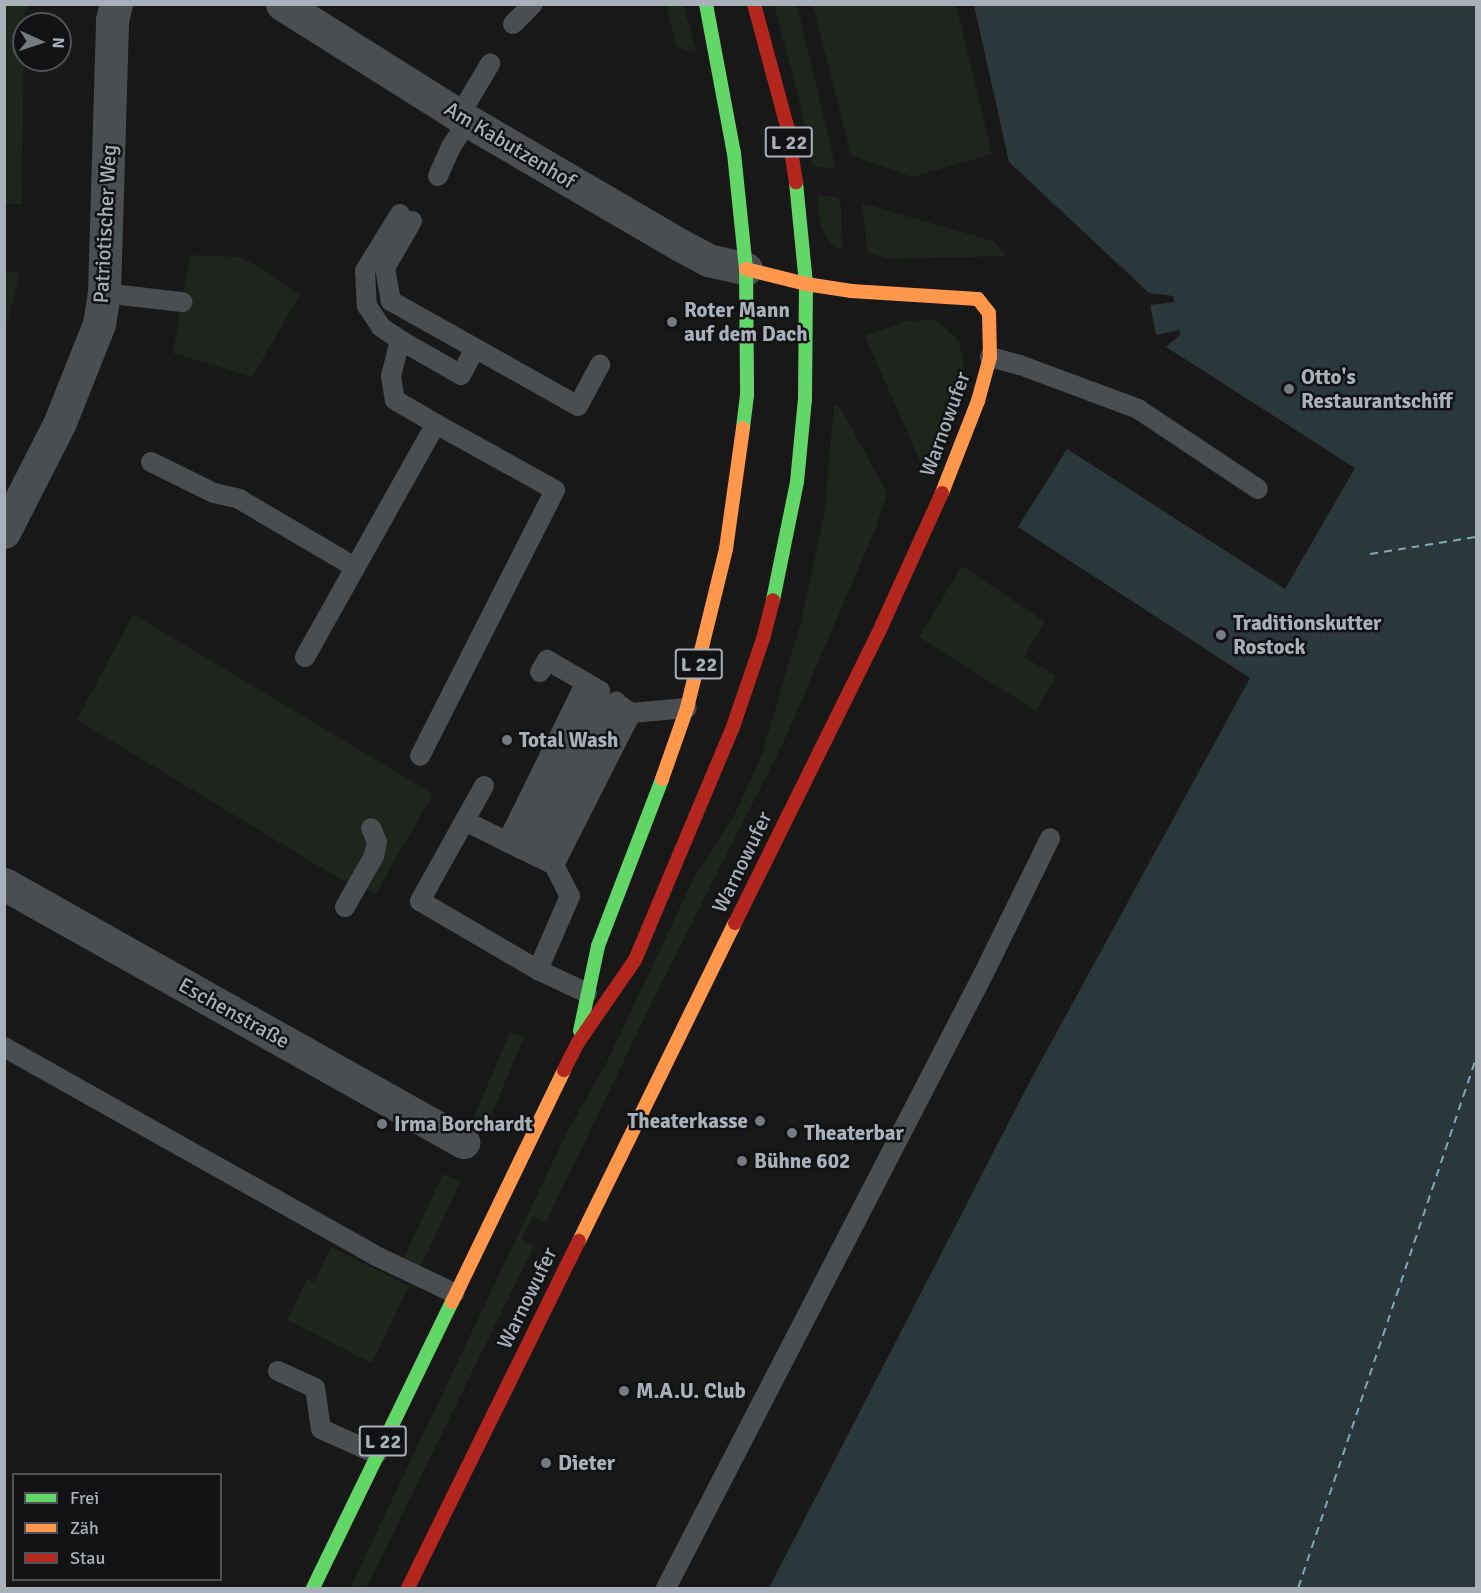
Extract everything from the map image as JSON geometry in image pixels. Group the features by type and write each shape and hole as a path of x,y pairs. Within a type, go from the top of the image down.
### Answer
{"main road":[{"name":"L 22","path":"577,1044 598,946 640,841 687,708 726,549 737,479 747,395 746,269 738,183 726,100 706,4"},
{"name":"L 22","path":"313,1588 454,1293 577,1044 635,960 680,860 730,735 763,639 780,571 797,482 805,399 806,284 796,182 787,126 754,4"},
{"name":"Warnowufer","path":"408,1588 891,604 960,452 990,357 989,313 978,299 851,291 806,284 746,269"}],"street":[{"name":"Patriotischer Weg","path":"4,532 60,422 90,350 104,293 112,20 116,4"},
{"name":"Am Kabutzenhof","path":"282,4 463,118 708,260 746,269"},
{"name":"Eschenstraße","path":"4,884 463,1142"}],"lane":[{"path":"513,24 533,4"},
{"path":"438,176 490,64"},
{"path":"475,349 461,375 381,327 367,306 365,271 406,218 385,268 390,301 578,406 600,365"},
{"path":"104,293 182,302"},
{"path":"400,340 392,376 395,400 555,490 420,756"},
{"path":"990,357 1020,365 1138,409 1258,489"},
{"path":"305,657 353,566 435,424"},
{"path":"151,462 214,493 239,499 353,566"},
{"path":"540,672 546,660 593,686 624,708 687,708"},
{"path":"530,853 593,686"},
{"path":"530,853 624,708"},
{"path":"484,786 420,901 538,970 588,993"},
{"path":"465,821 530,853 570,896 538,970"},
{"path":"345,907 374,856 377,842 371,828"},
{"path":"666,1588 984,973 1050,838"},
{"path":"4,1047 374,1255 454,1293"},
{"path":"278,1371 315,1388 321,1429 377,1455"}],"shaded area":[{"path":"5,4 27,5 26,12 12,12 12,72 23,72 22,204 5,204"},
{"path":"666,5 683,5 697,52 686,51 677,46"},
{"path":"774,5 797,5 836,169 813,166 798,94"},
{"path":"813,5 956,5 992,154 912,177 851,155"},
{"path":"974,5 1476,5 1476,1588 769,1588 1029,1083 1250,678 1018,527 1067,449 1285,589 1355,468 1166,347 1180,335 1180,330 1156,335 1150,305 1174,302 1173,296 1149,293 1009,162"},
{"path":"817,195 838,197 841,205 842,250 834,247 828,240 820,224"},
{"path":"862,203 993,241 1006,256 890,259 867,252"},
{"path":"190,255 239,257 261,268 300,295 252,377 173,353"},
{"path":"4,272 20,272 5,332"},
{"path":"935,320 959,340 964,368 926,475 865,336 906,321"},
{"path":"834,405 840,407 887,493 875,530 783,743 654,998 546,1222 532,1216 521,1239 534,1246 366,1588 350,1588 568,1130 605,1066 694,878 735,814 761,757 801,622 824,516"},
{"path":"962,566 1045,622 1024,657 1056,676 1036,711 919,637"},
{"path":"133,614 433,794 376,893 340,879 77,720"},
{"path":"510,1032 524,1038 487,1124 473,1119"},
{"path":"443,1174 460,1182 421,1266 404,1258"},
{"path":"331,1247 409,1286 372,1363 287,1320 307,1279 314,1282"}],"ferry route":[{"path":"1370,554 1476,537"},
{"path":"1298,1588 1476,1058"}],"traffic: fast":[{"path":"706,4 734,153 746,269 747,395 743,428"},
{"path":"773,600 797,482 805,399 806,284 796,182"},
{"path":"580,1031 598,946 662,779"},
{"path":"313,1588 452,1302"}],"traffic: slow":[{"path":"746,269 806,284"},
{"path":"806,284 851,291 978,299 989,313 990,357 978,401 942,493"},
{"path":"662,779 687,708 726,549 743,428"},
{"path":"579,1241 735,923"},
{"path":"452,1302 564,1070"}],"traffic: jam":[{"path":"754,4 787,126 796,182"},
{"path":"735,923 882,625 942,493"},
{"path":"564,1070 577,1044 635,960 734,724 763,639 773,600"},
{"path":"408,1588 579,1241"}],"place":[{"name":"Roter Mann auf dem Dach","path":"672,322"},
{"name":"Otto's Restaurantschiff","path":"1289,389"},
{"name":"Traditionskutter Rostock","path":"1221,635"},
{"name":"Total Wash","path":"507,740"},
{"name":"Theaterkasse","path":"760,1121"},
{"name":"Irma Borchardt","path":"382,1124"},
{"name":"Theaterbar","path":"792,1133"},
{"name":"Bühne 602","path":"742,1161"},
{"name":"M.A.U. Club","path":"624,1391"},
{"name":"Dieter","path":"546,1463"}]}
